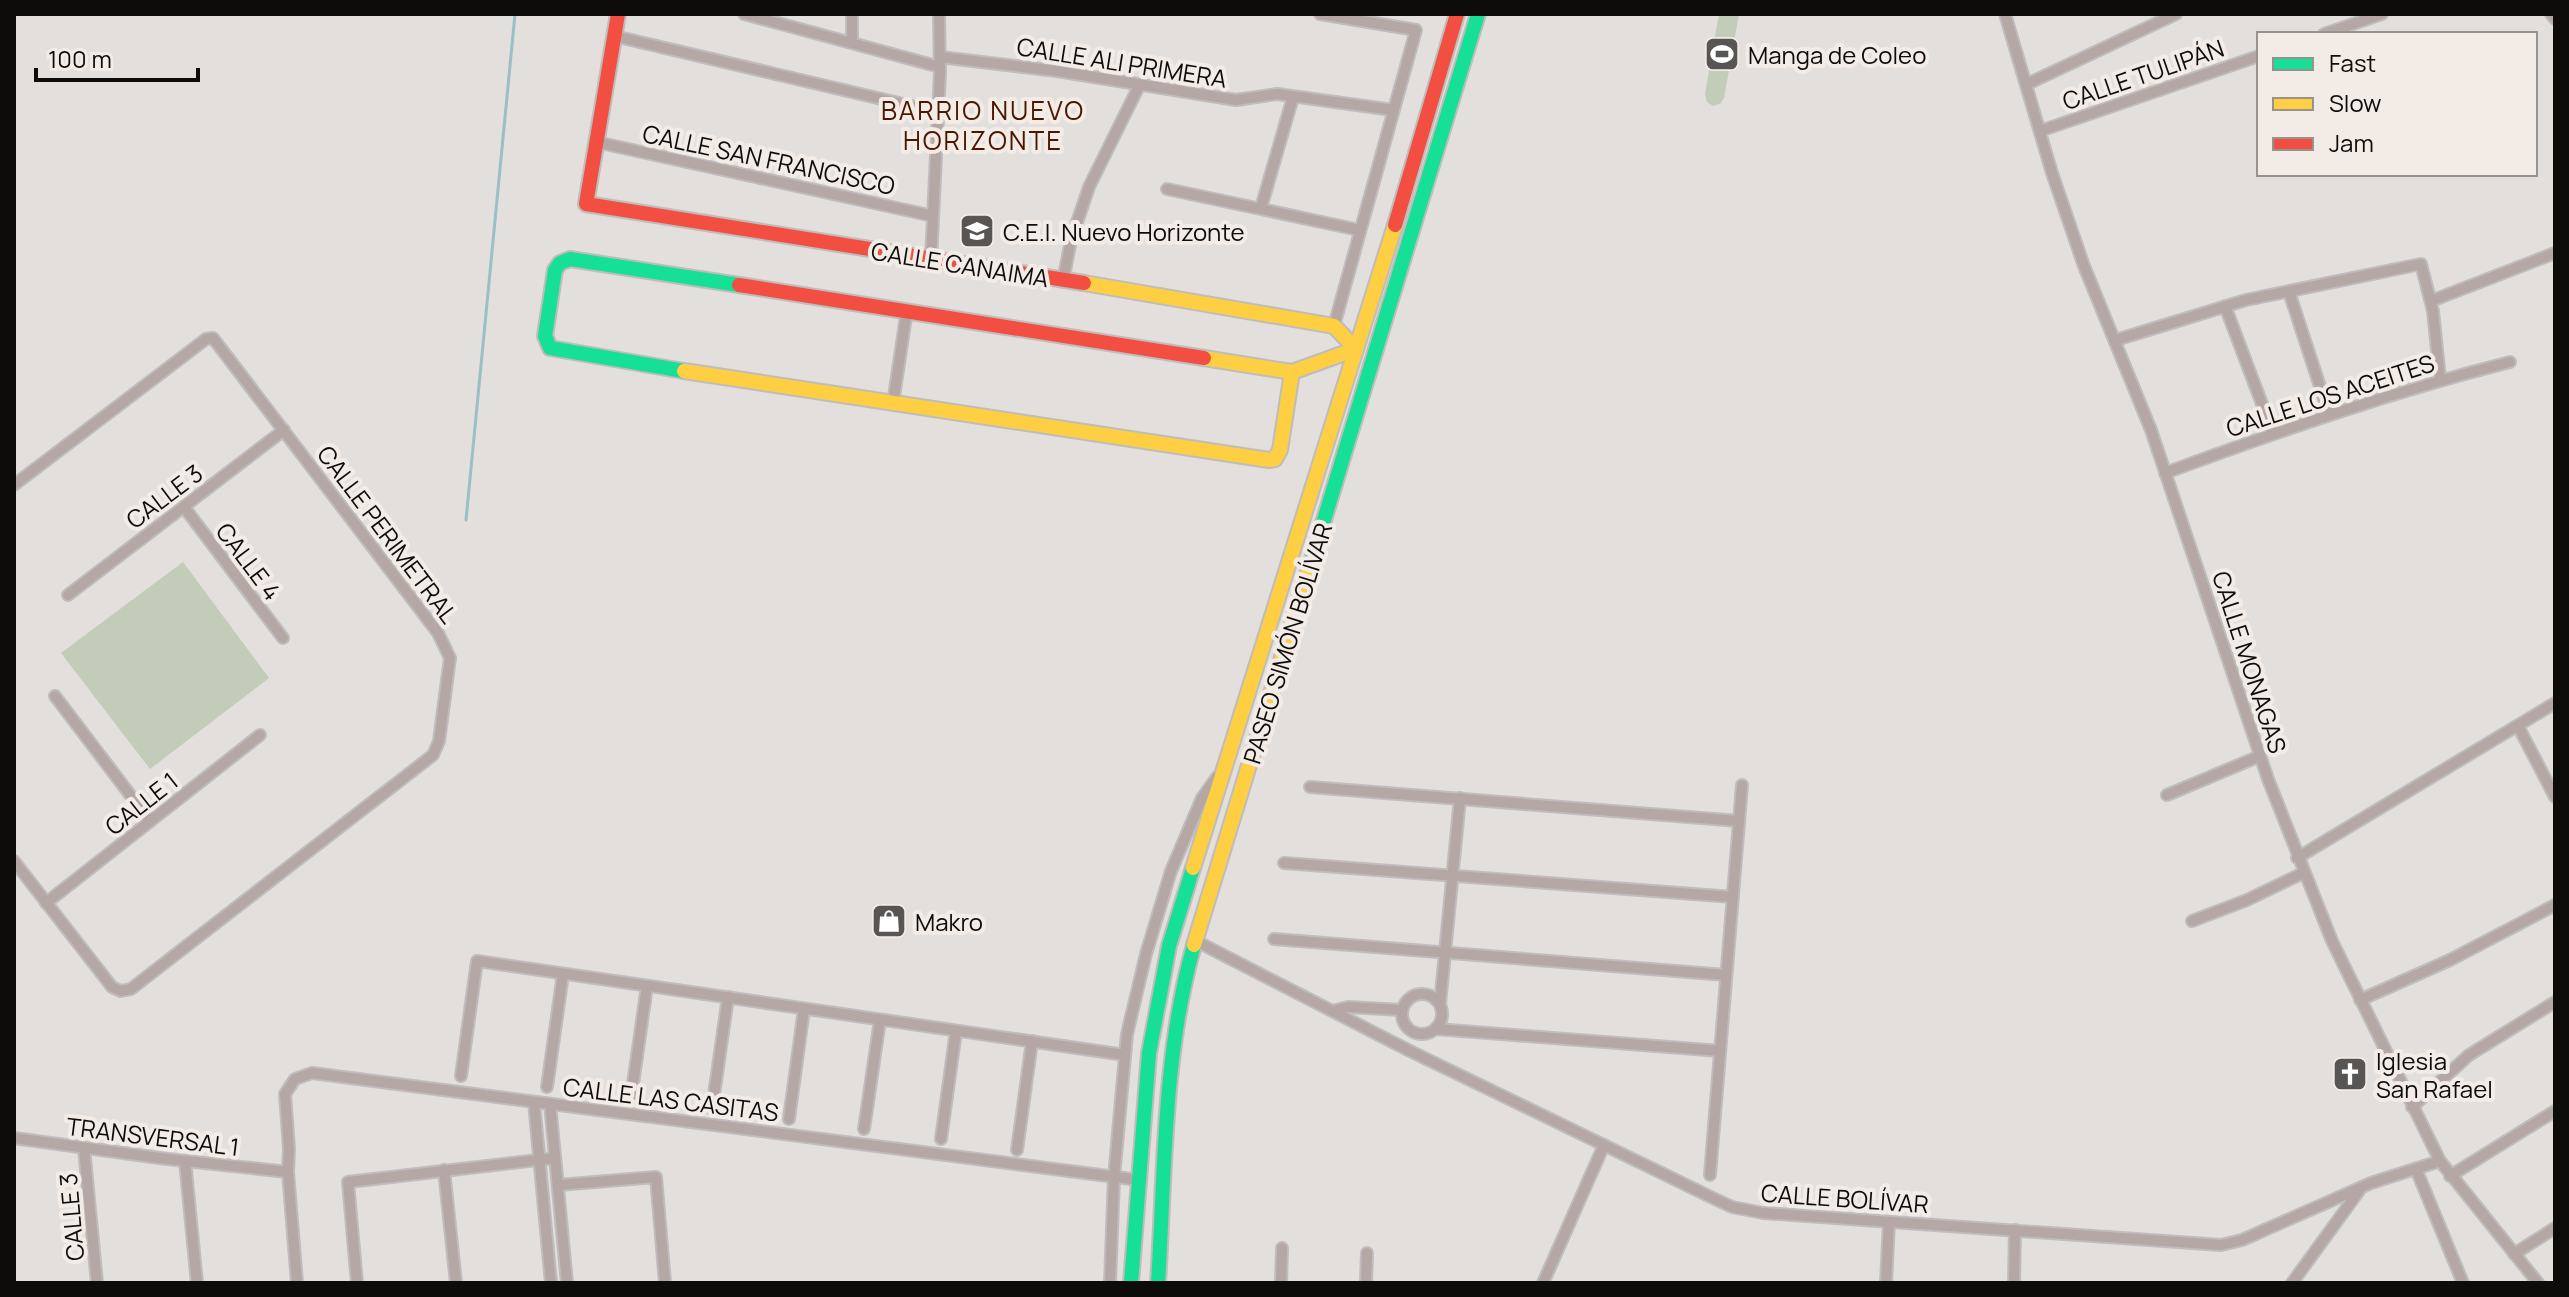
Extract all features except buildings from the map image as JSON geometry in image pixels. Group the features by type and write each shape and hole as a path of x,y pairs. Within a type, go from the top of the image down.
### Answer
{"street":[{"path":"596,142 618,14"},
{"name":"CALLE ALI PRIMERA","path":"744,14 940,62 1057,71 1236,100 1277,94 1393,110"},
{"path":"852,14 852,42"},
{"path":"931,260 940,62 939,14"},
{"path":"1320,14 1416,30 1334,326 1356,349 1374,355"},
{"name":"PASEO SIMÓN BOLÍVAR","path":"1131,1283 1151,1041 1173,931 1414,165 1457,14"},
{"name":"PASEO SIMÓN BOLÍVAR","path":"1159,1282 1173,1050 1196,941 1478,14"},
{"name":"CALLE MONAGAS","path":"2005,14 2084,266 2116,340 2165,473 2260,756 2303,873 2360,1000 2440,1161 2538,1283"},
{"path":"2027,84 2176,14"},
{"path":"2329,32 2364,17 2382,14"},
{"path":"2551,14 2555,19"},
{"path":"614,36 937,112"},
{"name":"CALLE TULIPÁN","path":"2040,131 2257,57"},
{"path":"1063,281 1071,240 1089,187 1140,84"},
{"path":"1261,208 1293,97"},
{"name":"CALLE CANAIMA","path":"596,142 586,204 1334,326"},
{"name":"CALLE SAN FRANCISCO","path":"596,142 933,216"},
{"path":"1167,189 1359,230"},
{"path":"2431,301 2555,253"},
{"path":"1292,372 1280,450 1272,460 565,352 550,348 545,336 555,270 567,259 1292,372 1356,349"},
{"path":"2116,340 2225,306 2421,264 2431,301 2440,379"},
{"path":"2289,292 2329,414"},
{"path":"2225,306 2273,433"},
{"path":"893,403 907,310"},
{"name":"CALLE PERIMETRAL","path":"14,485 210,337 217,341 447,648 450,663 436,752 359,815 131,989 121,991 112,987 14,861"},
{"name":"CALLE LOS ACEITES","path":"2165,473 2329,414 2440,379 2510,362"},
{"name":"CALLE 3","path":"68,595 284,430"},
{"name":"CALLE 4","path":"184,507 283,638"},
{"path":"55,696 150,821"},
{"path":"2297,858 2555,703"},
{"path":"2518,726 2555,797"},
{"name":"CALLE 1","path":"46,903 260,735"},
{"path":"2167,795 2260,756"},
{"name":"PASEO SIMÓN BOLÍVAR","path":"1110,1283 1114,1177 1127,1034 1146,954 1171,871 1202,798 1223,769"},
{"path":"1710,1175 1742,785"},
{"path":"1310,787 1739,821"},
{"path":"1436,1029 1442,1020 1440,1004 1460,798"},
{"path":"1284,863 1733,897"},
{"path":"2192,921 2247,900 2303,873"},
{"path":"2360,1000 2460,955 2555,905"},
{"path":"1173,931 1196,941"},
{"path":"1274,939 1726,975"},
{"name":"CALLE BOLÍVAR","path":"1196,941 1732,1207 1763,1213 2221,1245 2250,1237 2362,1188 2440,1161"},
{"path":"461,1076 477,961 1125,1055"},
{"path":"547,1087 563,974"},
{"path":"631,1098 647,986"},
{"path":"1440,1004 1433,996 1418,994 1408,999 1402,1010 1404,1023 1412,1031 1422,1034 1436,1029 1720,1051"},
{"path":"712,1109 728,997"},
{"path":"2412,1107 2469,1055 2555,1002"},
{"path":"1333,1011 1348,1007 1402,1010"},
{"path":"789,1119 804,1009"},
{"path":"864,1129 880,1020"},
{"path":"941,1139 956,1031"},
{"path":"1017,1150 1032,1041"},
{"name":"CALLE LAS CASITAS","path":"288,1172 285,1094 289,1084 306,1074 319,1073 1139,1180"},
{"path":"534,1102 551,1283"},
{"path":"550,1104 567,1283"},
{"path":"2450,1176 2555,1111"},
{"name":"TRANSVERSAL 1","path":"14,1138 288,1172"},
{"path":"1543,1283 1604,1145"},
{"name":"CALLE 3","path":"84,1148 97,1283"},
{"path":"357,1283 348,1182 555,1158"},
{"path":"185,1161 197,1283"},
{"path":"2416,1169 2463,1283"},
{"path":"444,1170 456,1283"},
{"path":"288,1172 297,1283"},
{"path":"558,1185 656,1177 665,1283"},
{"path":"2292,1283 2362,1188"},
{"path":"1886,1283 1889,1222"},
{"path":"2514,1254 2555,1228"},
{"path":"2014,1283 2015,1230"},
{"path":"1281,1283 1282,1248"},
{"path":"1366,1283 1367,1253"}],"green space":[{"name":"Manga de Coleo","path":"1719,14 1739,14 1724,98 1720,104 1713,106 1707,102 1705,94"},
{"path":"183,562 269,678 150,769 61,653"}],"waterway":[{"path":"466,520 515,14"}],"traffic: fast":[{"path":"1310,566 1478,14"},
{"path":"684,371 550,348 545,336 555,270 560,263 570,259 739,285"},
{"path":"1131,1283 1149,1053 1169,946 1193,868"},
{"path":"1158,1283 1171,1070 1176,1028 1194,945"}],"traffic: slow":[{"path":"1193,868 1395,225"},
{"path":"1084,283 1334,326 1356,349 1292,372 1204,358"},
{"path":"684,371 1269,460 1275,459 1280,450 1292,372"},
{"path":"1194,945 1310,566"}],"traffic: jam":[{"path":"618,14 586,204 1084,283"},
{"path":"1395,225 1457,14"},
{"path":"739,285 1204,358"}],"place":[{"name":"Manga de Coleo","path":"1722,54"},
{"name":"C.E.I. Nuevo Horizonte","path":"977,231"},
{"name":"Makro","path":"889,921"},
{"name":"Iglesia San Rafael","path":"2350,1074"}],"district":[{"name":"BARRIO NUEVO HORIZONTE","path":"983,125"}]}
